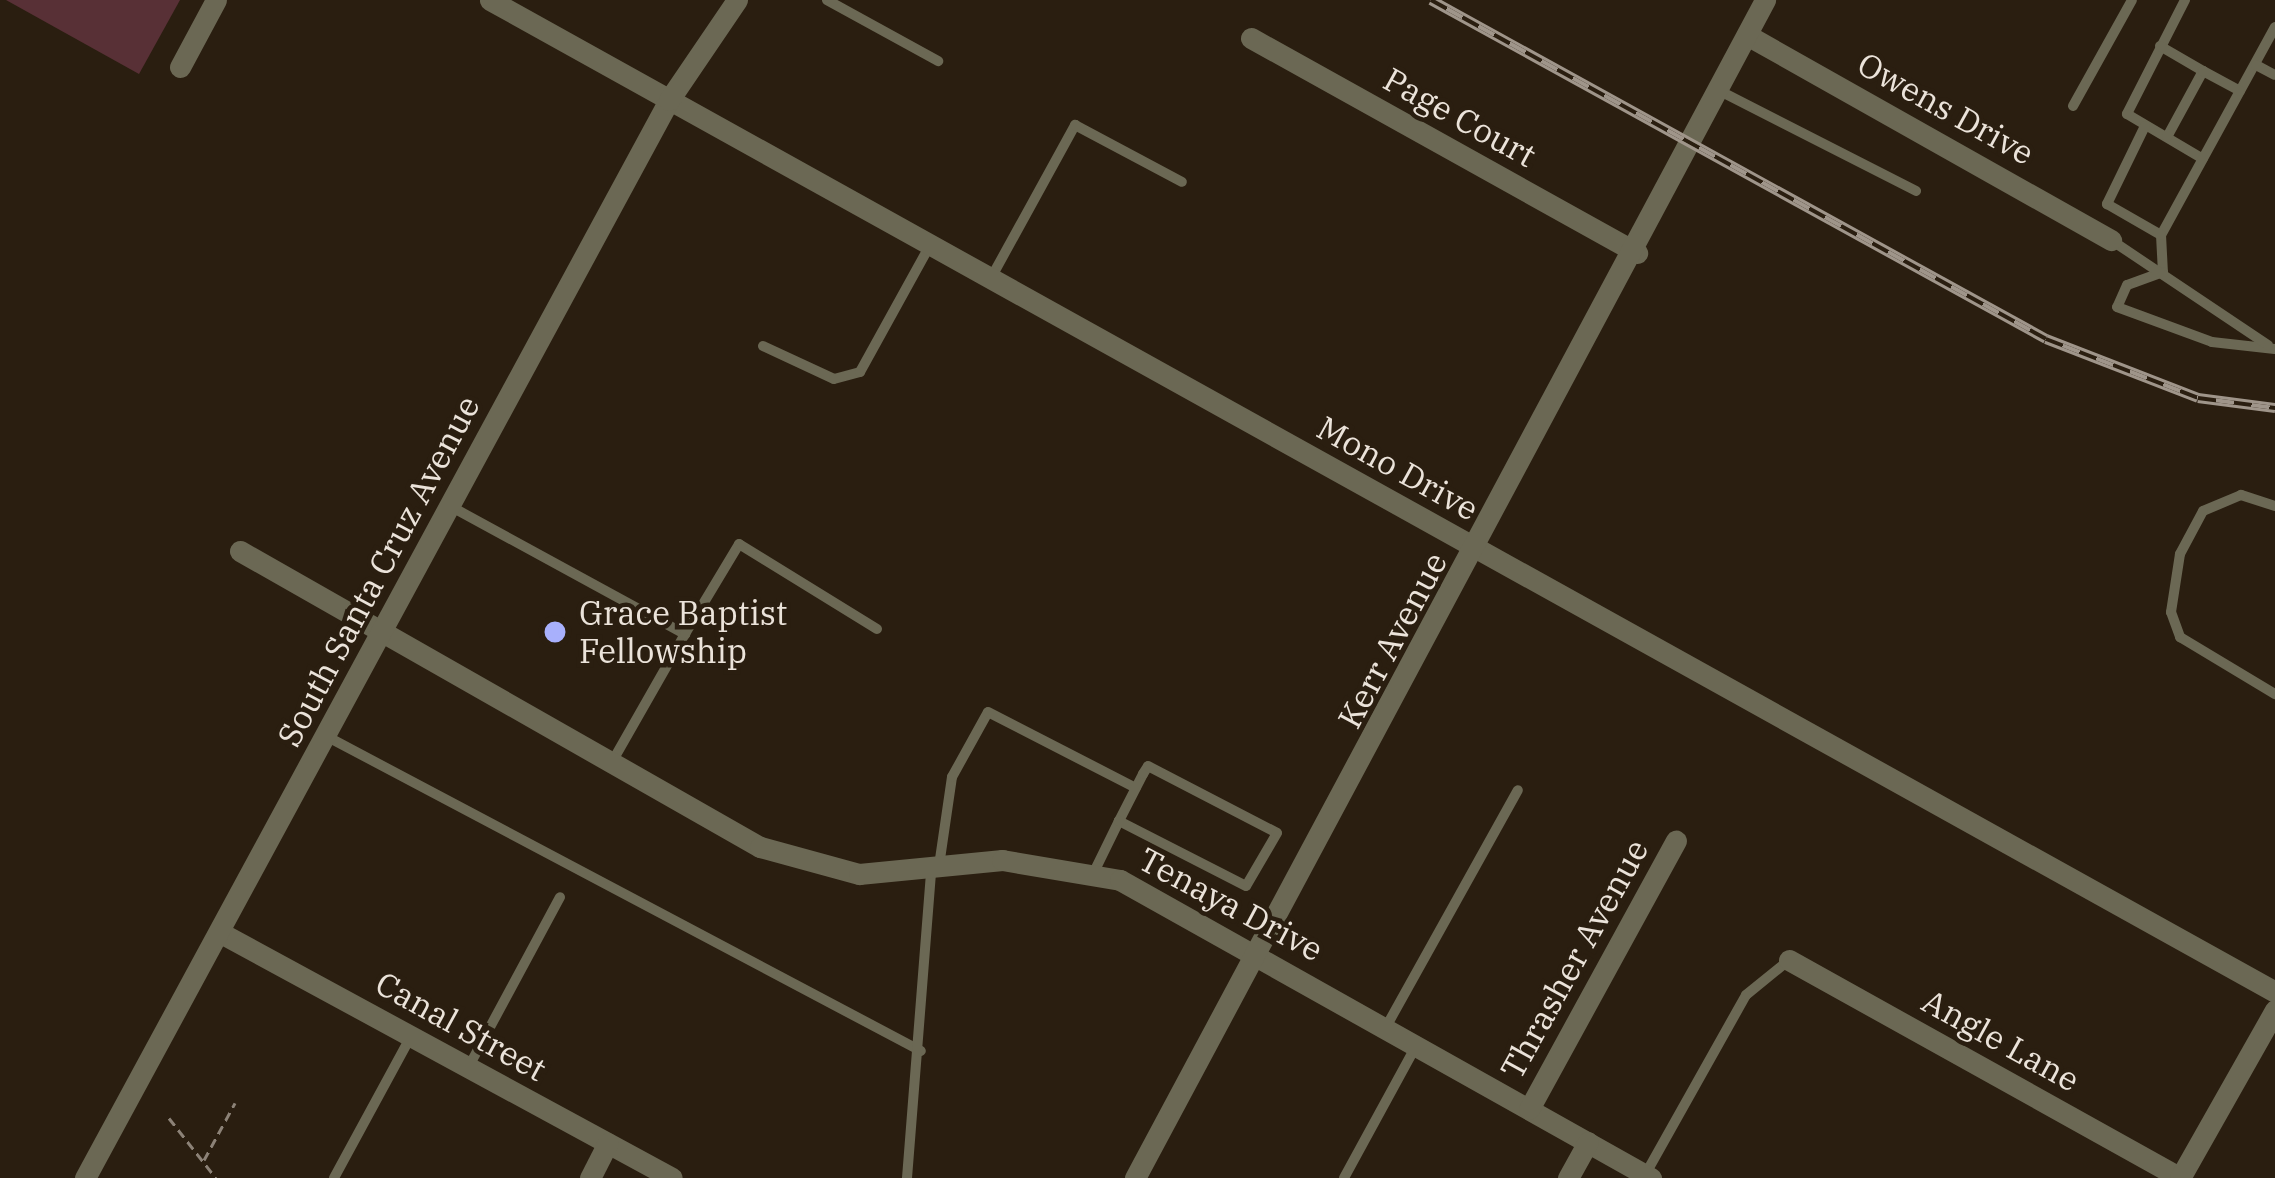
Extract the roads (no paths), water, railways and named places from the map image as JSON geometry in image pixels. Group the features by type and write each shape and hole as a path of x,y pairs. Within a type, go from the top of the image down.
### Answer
{"street":[{"path":"180,67 216,0"},
{"name":"Mono Drive","path":"490,0 2275,992"},
{"name":"South Santa Cruz Avenue","path":"85,1178 669,100 737,0"},
{"name":"Kerr Avenue","path":"1135,1178 1261,956 1636,254 1765,0"},
{"name":"Owens Drive","path":"1747,35 2111,240"},
{"name":"Page Court","path":"1251,38 1636,254"},
{"name":"Tenaya Drive","path":"240,551 794,860 935,871 1002,860 1094,872 1261,956 1648,1176"},
{"name":"Thrasher Avenue","path":"1529,1109 1676,841"},
{"name":"Canal Street","path":"219,932 672,1178"},
{"name":"Angle Lane","path":"1790,960 2180,1178"},
{"path":"2180,1178 2275,1010"},
{"path":"1568,1178 1588,1142"},
{"path":"590,1178 608,1143"}],"lane":[{"path":"827,0 938,61"},
{"path":"2073,106 2132,0"},
{"path":"2185,0 2128,104 2145,126 2204,159"},
{"path":"2163,272 2162,235 2275,28"},
{"path":"2161,46 2240,91"},
{"path":"2256,64 2275,75"},
{"path":"2167,137 2203,71"},
{"path":"1720,91 1916,191"},
{"path":"991,278 1076,125 1182,182"},
{"path":"2145,126 2107,204 2162,235"},
{"path":"2111,240 2274,348"},
{"path":"763,346 835,379 860,372 930,245"},
{"path":"2163,272 2116,296 2125,317 2274,348"},
{"path":"2275,506 2241,495 2203,511 2180,554 2171,612 2180,637 2275,694"},
{"path":"450,506 685,634"},
{"path":"612,762 739,544 877,629"},
{"path":"907,1178 935,871 952,776 988,712 1136,788"},
{"path":"326,736 921,1051"},
{"path":"1094,872 1119,821 1148,766 1277,832 1246,886 1119,821"},
{"path":"1385,1027 1518,790"},
{"path":"468,1068 560,897"},
{"path":"1648,1176 1746,995 1790,960"},
{"path":"334,1178 411,1036"},
{"path":"1344,1178 1417,1045"}],"railway":[{"path":"1431,0 2046,339 2198,398 2275,408"}],"place":[{"name":"Grace Baptist Fellowship","path":"555,632"}]}
